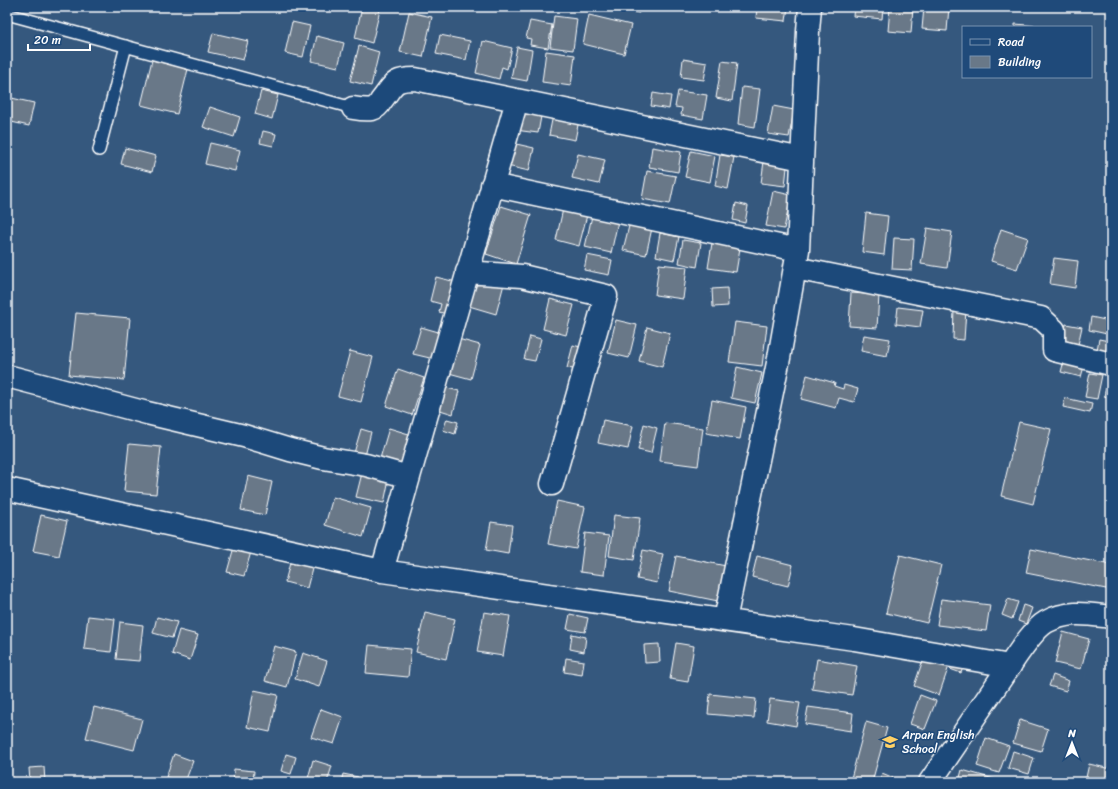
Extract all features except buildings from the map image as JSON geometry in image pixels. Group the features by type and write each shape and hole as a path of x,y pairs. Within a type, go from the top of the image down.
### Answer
{"street":[{"path":"725,620 779,358 796,259 810,7"},
{"path":"353,108 366,110 373,109 377,106 392,85 406,79 415,79 802,159"},
{"path":"382,571 517,100"},
{"path":"492,185 1041,318 1054,330 1054,350 1111,364"},
{"path":"467,272 522,276 606,296 552,484"},
{"path":"7,376 147,413 244,436 290,450 366,465 409,477"},
{"path":"7,489 382,571 854,639 1010,666"},
{"path":"930,782 1036,631 1045,623 1072,613 1111,617"}],"lane":[{"path":"7,14 353,108"},
{"path":"99,150 126,46"}],"place":[{"name":"Arpan English School","path":"890,742"}]}
